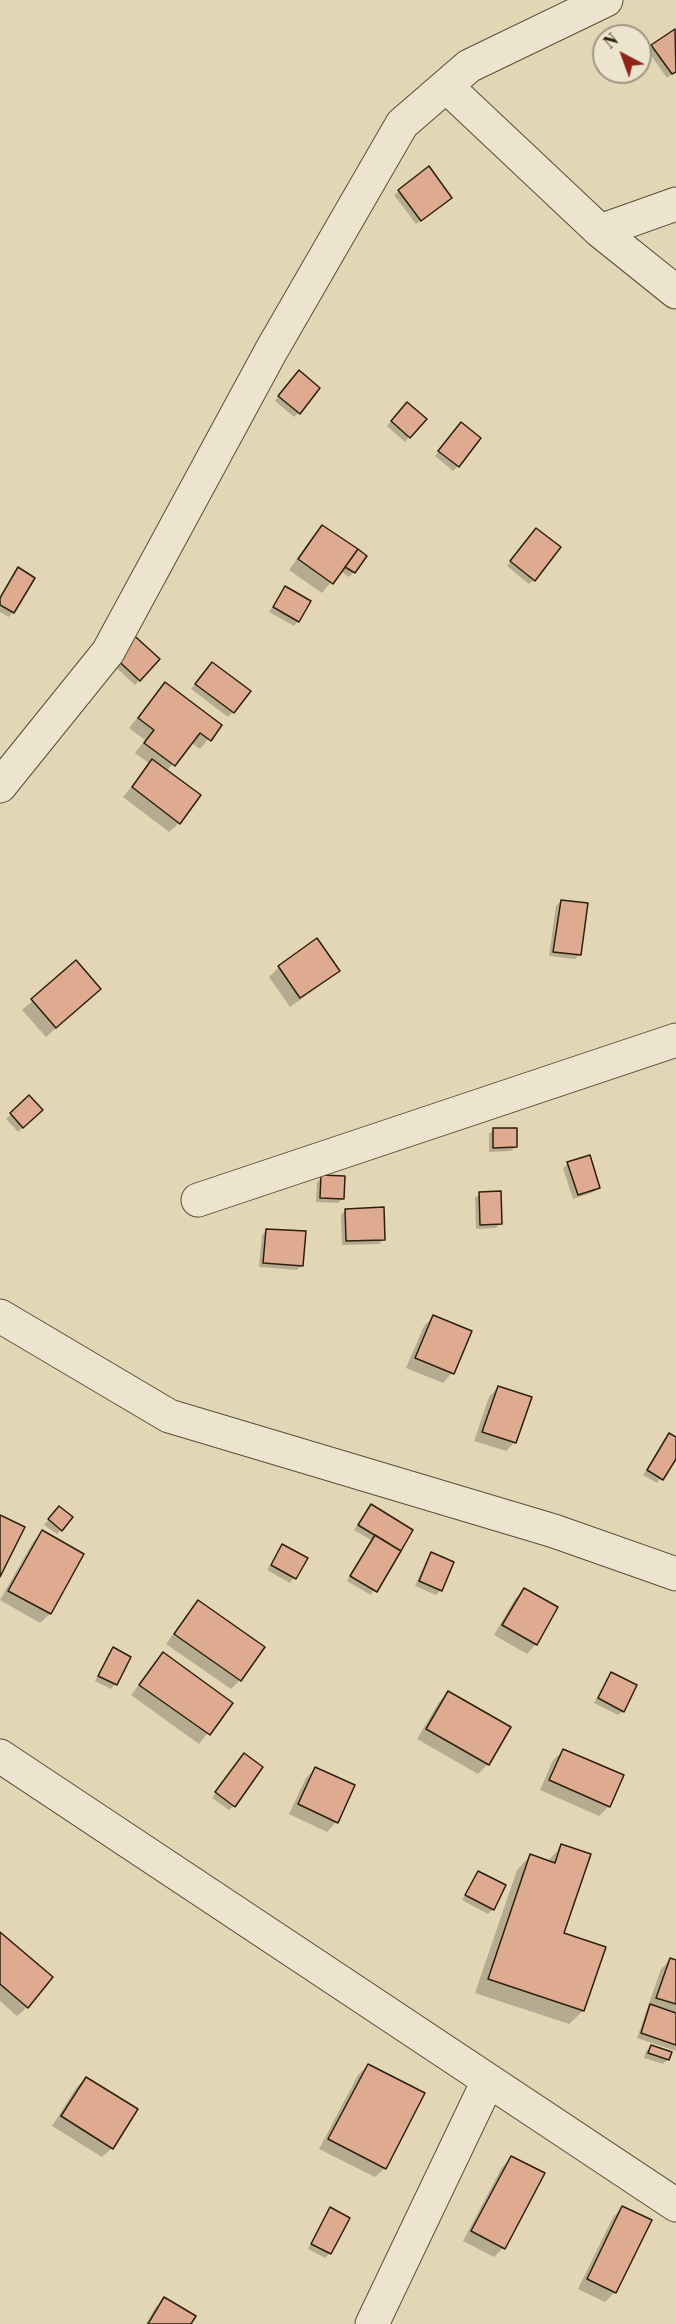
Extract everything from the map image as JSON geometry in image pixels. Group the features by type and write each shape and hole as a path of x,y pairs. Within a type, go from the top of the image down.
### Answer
{"street":[{"path":"0,786 108,652 270,351 345,226 402,124 469,66 606,0"},
{"path":"446,86 600,231 676,292"},
{"path":"600,231 676,204"},
{"path":"198,1200 676,1040"},
{"path":"0,1316 169,1416 554,1531 676,1574"},
{"path":"0,1756 676,2205"},
{"path":"372,2324 488,2081"}],"building":[{"path":"675,29 676,72 672,74 652,44"},
{"path":"429,166 452,198 421,221 398,190"},
{"path":"299,370 320,388 300,414 278,396"},
{"path":"407,402 427,419 410,438 391,421"},
{"path":"461,422 481,438 459,467 438,451"},
{"path":"322,525 358,549 333,584 298,559"},
{"path":"536,528 561,547 535,581 510,561"},
{"path":"358,549 367,556 355,573 345,567"},
{"path":"18,567 35,578 14,613 0,605 0,598"},
{"path":"285,586 311,601 299,622 273,607"},
{"path":"128,630 160,659 140,681 112,655"},
{"path":"212,662 251,691 234,713 195,684"},
{"path":"165,682 222,725 211,741 200,733 175,766 144,743 154,730 138,718"},
{"path":"152,759 201,795 180,824 132,787"},
{"path":"561,900 588,903 581,955 553,952"},
{"path":"317,938 340,971 300,998 278,966"},
{"path":"76,960 101,989 56,1028 31,999"},
{"path":"29,1095 43,1110 23,1128 10,1113"},
{"path":"493,1128 517,1128 517,1147 493,1148"},
{"path":"590,1155 600,1188 578,1195 567,1162"},
{"path":"321,1175 345,1176 344,1199 320,1198"},
{"path":"501,1191 502,1224 480,1225 479,1192"},
{"path":"384,1207 385,1240 346,1241 345,1209"},
{"path":"266,1229 306,1231 303,1266 263,1263"},
{"path":"433,1315 472,1331 454,1374 415,1358"},
{"path":"498,1386 532,1397 516,1443 482,1432"},
{"path":"669,1433 676,1437 676,1459 663,1480 647,1470"},
{"path":"371,1504 413,1530 401,1551 358,1525"},
{"path":"59,1506 73,1517 62,1531 48,1519"},
{"path":"0,1515 25,1527 0,1577"},
{"path":"42,1530 84,1554 51,1614 8,1591"},
{"path":"375,1535 401,1551 377,1592 350,1576"},
{"path":"282,1544 308,1558 296,1579 271,1565"},
{"path":"431,1552 454,1562 442,1591 419,1581"},
{"path":"524,1588 558,1607 537,1645 502,1625"},
{"path":"198,1600 265,1647 241,1681 174,1634"},
{"path":"113,1647 131,1657 117,1685 98,1676"},
{"path":"163,1652 233,1703 210,1735 139,1685"},
{"path":"611,1672 637,1685 624,1712 598,1698"},
{"path":"448,1691 511,1727 489,1765 426,1729"},
{"path":"563,1749 624,1775 610,1807 549,1780"},
{"path":"244,1753 263,1767 235,1807 215,1792"},
{"path":"315,1767 355,1785 338,1823 298,1804"},
{"path":"561,1844 591,1854 564,1933 606,1947 584,2011 488,1979 530,1854 555,1863"},
{"path":"478,1871 506,1885 494,1910 465,1895"},
{"path":"0,1932 53,1977 28,2008 0,1984"},
{"path":"670,1958 676,1960 676,2004 656,1998"},
{"path":"650,2004 676,2013 676,2045 641,2033"},
{"path":"651,2045 672,2052 669,2060 648,2053"},
{"path":"368,2064 425,2093 386,2169 328,2139"},
{"path":"86,2077 138,2109 113,2149 61,2116"},
{"path":"511,2156 545,2173 505,2249 471,2231"},
{"path":"622,2206 652,2220 616,2293 587,2279"},
{"path":"330,2207 350,2218 331,2254 311,2244"},
{"path":"164,2297 196,2316 191,2324 148,2324"}]}
